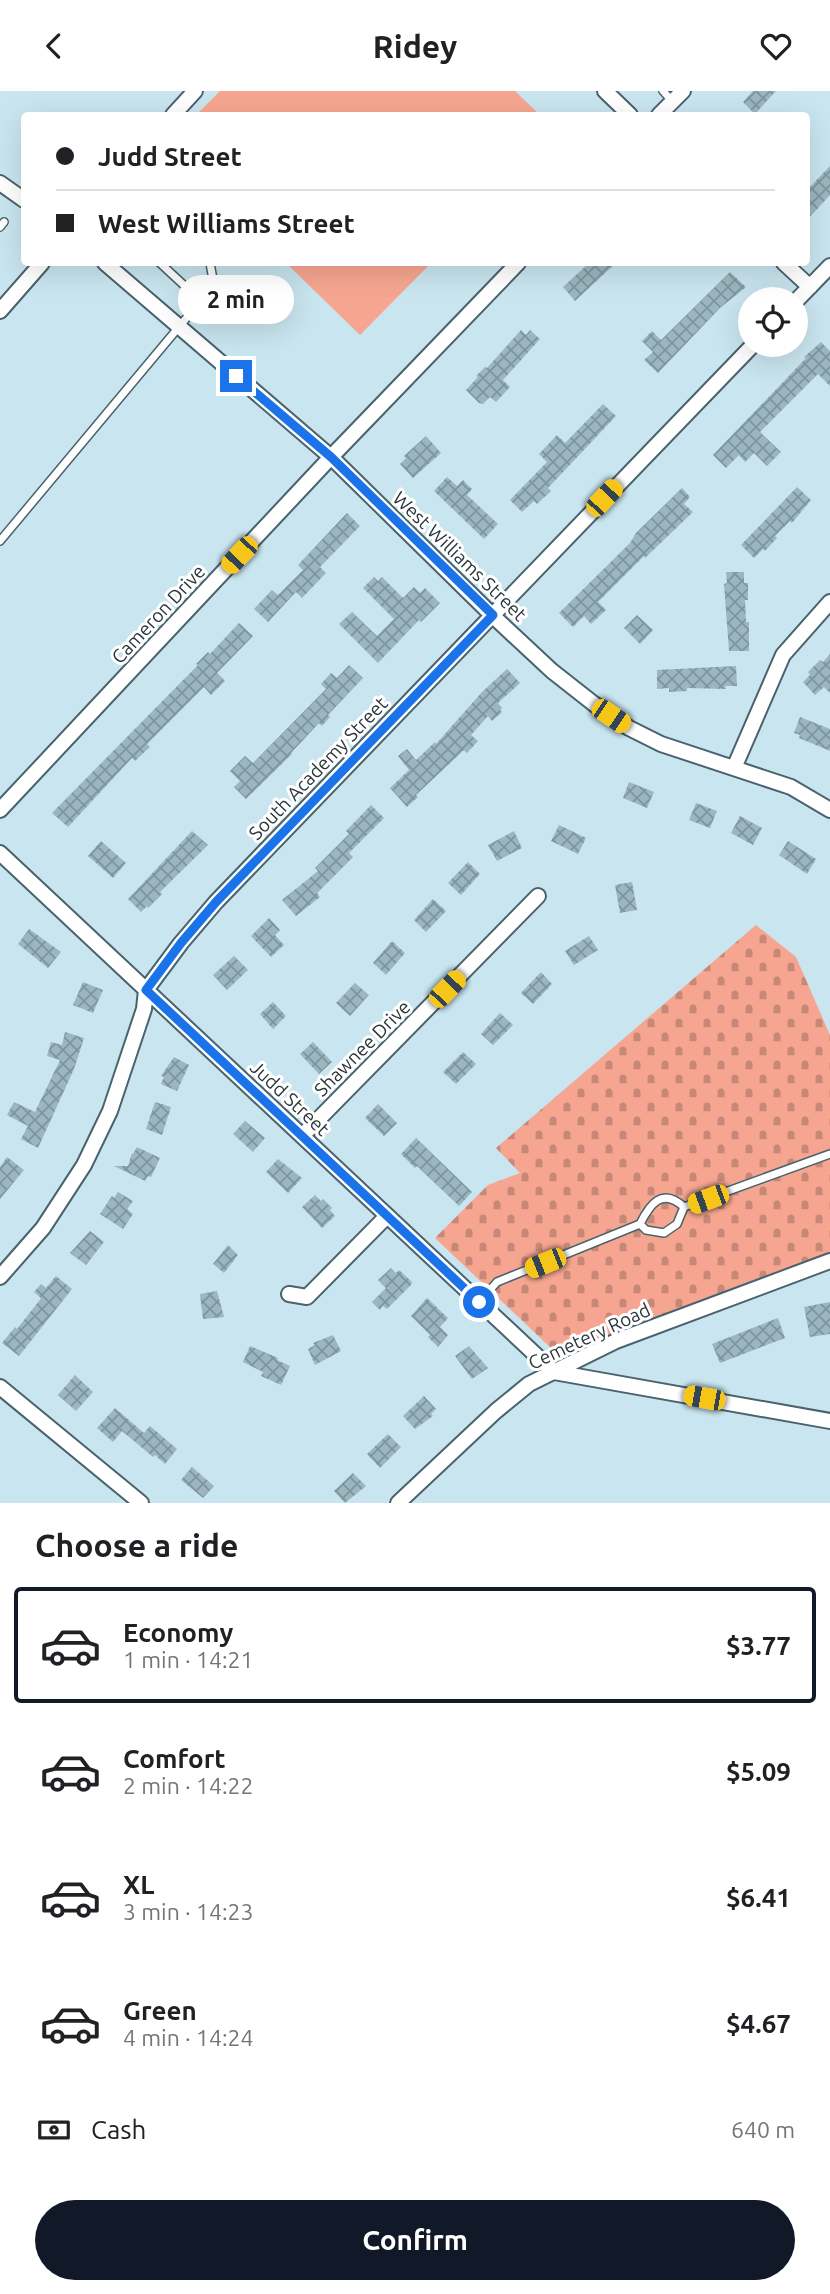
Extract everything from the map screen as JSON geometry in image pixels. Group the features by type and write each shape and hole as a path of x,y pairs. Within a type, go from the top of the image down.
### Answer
{"street":[{"path":"176,112 195,91"},
{"path":"605,91 627,112"},
{"path":"661,112 673,95"},
{"path":"0,183 21,198"},
{"path":"0,311 39,266"},
{"name":"West Williams Street","path":"108,266 331,457 552,671 594,704 629,728 661,744 791,787 830,810"},
{"name":"Cameron Drive","path":"0,810 331,457 515,266"},
{"path":"787,266 810,287 830,266"},
{"name":"South Academy Street","path":"0,1277 43,1227 84,1164 110,1111 144,1009 146,990 181,943 216,902 741,357"},
{"path":"734,768 783,655 830,602"},
{"name":"Judd Street","path":"0,853 554,1372"},
{"name":"Shawnee Drive","path":"302,1136 538,896"},
{"path":"289,1294 307,1297 387,1216"},
{"name":"Cemetery Road","path":"398,1503 496,1411 529,1384 616,1341 830,1261"},
{"path":"554,1372 830,1421"},
{"path":"0,1387 141,1503"}],"lane":[{"path":"163,266 201,300"},
{"path":"0,541 214,285 211,266"},
{"path":"640,1224 646,1230 664,1233 677,1224 684,1207 830,1154"},
{"path":"479,1302 497,1282 640,1224 646,1210 660,1199 676,1201 684,1207"}],"green space":[{"path":"220,91 515,91 537,112 199,112"},
{"path":"289,266 428,266 360,335"},
{"path":"756,925 796,957 830,1035 830,1253 571,1352 553,1350 435,1238 488,1185 520,1173 496,1148"}],"building":[{"path":"753,91 776,91 757,112 753,112 743,102"},
{"path":"830,166 830,195 810,217 810,187"},
{"path":"586,266 613,266 575,301 563,287"},
{"path":"730,272 746,287 738,287 738,293 720,308 658,373 644,360 653,352 642,341 652,331 661,340"},
{"path":"521,330 526,335 530,330 540,339 503,380 510,387 496,402 490,397 483,404 479,403 466,390"},
{"path":"821,342 830,351 830,386 818,374 760,432 781,452 767,466 754,453 745,462 739,455 726,468 713,455 806,358 804,357 808,357 808,353"},
{"path":"603,404 616,416 548,488 551,491 537,504 534,501 522,512 510,500 547,462 539,454 557,435 565,443"},
{"path":"426,436 441,453 413,478 400,464 406,458 404,456"},
{"path":"447,477 457,486 463,480 472,489 467,495 498,524 484,539 434,491"},
{"path":"797,487 811,500 792,523 790,521 775,536 777,538 765,551 763,549 754,558 741,545"},
{"path":"682,488 690,497 684,504 693,512 598,602 606,610 591,624 584,616 573,627 559,613"},
{"path":"347,513 360,526 320,567 326,573 302,598 296,592 268,622 254,609 272,590 278,595 303,570 298,565"},
{"path":"726,572 744,572 744,583 748,583 748,600 745,600 746,622 749,622 749,651 729,651 724,584 727,583"},
{"path":"374,577 378,581 382,577 403,598 414,587 420,593 425,588 440,603 421,622 419,620 378,663 339,624 352,612 377,636 394,619 363,588"},
{"path":"637,615 653,630 640,644 624,628"},
{"path":"239,623 253,636 217,673 225,681 211,695 204,687 147,744 150,747 135,761 132,758 68,827 52,813 198,665 196,664 208,652 210,654"},
{"path":"830,654 830,693 824,687 815,695 803,682 810,675 808,672"},
{"path":"349,665 363,678 328,715 330,717 322,726 319,723 246,799 234,787 240,781 230,771 245,756 253,763 326,689 321,684 331,673 337,678"},
{"path":"736,666 737,686 725,686 726,689 687,688 687,691 669,692 669,688 657,689 657,670"},
{"path":"507,669 520,683 498,703 502,712 492,721 488,716 471,735 478,741 467,753 464,750 416,795 418,797 407,807 390,788 409,770 398,756 407,749 416,760 435,742 436,744 482,692"},
{"path":"800,717 830,729 830,751 799,738 800,735 794,733"},
{"path":"629,782 654,792 647,808 623,798"},
{"path":"696,803 717,811 710,828 689,820"},
{"path":"371,805 384,818 349,853 353,857 317,893 320,897 296,916 282,900 318,871 315,868 349,834 346,831"},
{"path":"740,816 762,828 753,845 731,833"},
{"path":"559,825 586,838 578,854 551,841"},
{"path":"192,831 208,845 160,892 162,894 148,908 147,906 141,912 128,899"},
{"path":"514,831 522,848 497,861 488,845"},
{"path":"101,841 126,863 113,878 88,856"},
{"path":"788,841 816,859 807,874 779,855"},
{"path":"468,862 480,874 461,895 448,883"},
{"path":"632,882 637,910 620,913 615,885"},
{"path":"433,899 446,911 426,932 414,920"},
{"path":"269,918 280,930 275,935 284,945 271,957 251,936"},
{"path":"29,929 61,952 48,968 18,944"},
{"path":"589,936 598,950 574,965 565,951"},
{"path":"392,941 405,953 386,975 373,963"},
{"path":"234,956 248,970 227,990 213,975"},
{"path":"541,972 552,984 533,1004 521,993"},
{"path":"83,982 103,990 93,1013 73,1005"},
{"path":"355,983 369,995 350,1016 336,1003"},
{"path":"273,1002 286,1016 273,1029 260,1014"},
{"path":"500,1013 513,1025 493,1045 481,1034"},
{"path":"65,1032 84,1038 74,1069 38,1148 21,1139 28,1126 7,1115 14,1102 35,1112 60,1060 47,1056 51,1042 62,1045"},
{"path":"313,1042 332,1062 319,1074 300,1054"},
{"path":"463,1052 476,1064 456,1084 443,1072"},
{"path":"174,1057 189,1065 177,1091 161,1084 164,1077 161,1076"},
{"path":"155,1102 171,1107 162,1135 146,1129"},
{"path":"378,1104 397,1123 384,1136 365,1118"},
{"path":"245,1121 265,1138 253,1152 233,1134"},
{"path":"416,1138 472,1192 459,1206 401,1154"},
{"path":"137,1147 160,1158 151,1177 148,1176 145,1181 114,1166 128,1166"},
{"path":"7,1157 24,1170 0,1199 0,1167"},
{"path":"278,1159 302,1178 288,1193 266,1172"},
{"path":"118,1192 133,1201 127,1209 133,1214 123,1229 100,1214 112,1196 114,1198"},
{"path":"315,1195 332,1208 330,1210 335,1216 322,1228 302,1207"},
{"path":"90,1231 104,1242 86,1265 70,1253"},
{"path":"228,1245 238,1255 224,1273 213,1264"},
{"path":"391,1268 396,1273 399,1270 412,1282 387,1309 383,1306 380,1310 372,1302 386,1288 378,1280"},
{"path":"56,1276 72,1289 19,1356 2,1343 15,1327 17,1329 41,1298 34,1292 41,1284 46,1288"},
{"path":"217,1291 224,1317 203,1319 200,1294"},
{"path":"427,1298 448,1318 440,1327 448,1335 438,1347 411,1316"},
{"path":"830,1302 830,1334 810,1337 804,1307"},
{"path":"778,1318 785,1338 720,1363 712,1344"},
{"path":"333,1335 341,1351 315,1365 308,1349 315,1345 313,1343"},
{"path":"250,1346 290,1366 281,1385 261,1376 263,1372 243,1362"},
{"path":"469,1346 488,1368 472,1379 455,1356"},
{"path":"75,1375 93,1392 76,1411 58,1395"},
{"path":"424,1396 436,1409 431,1414 433,1416 415,1429 403,1416"},
{"path":"115,1408 144,1433 150,1426 177,1449 165,1464 122,1431 113,1442 97,1428"},
{"path":"388,1434 401,1447 380,1468 367,1454"},
{"path":"192,1467 214,1486 203,1498 181,1480"},
{"path":"353,1473 366,1486 345,1503 334,1491"}],"route":[{"path":"236,376 331,457 493,615 216,902 146,990 479,1302"}]}
